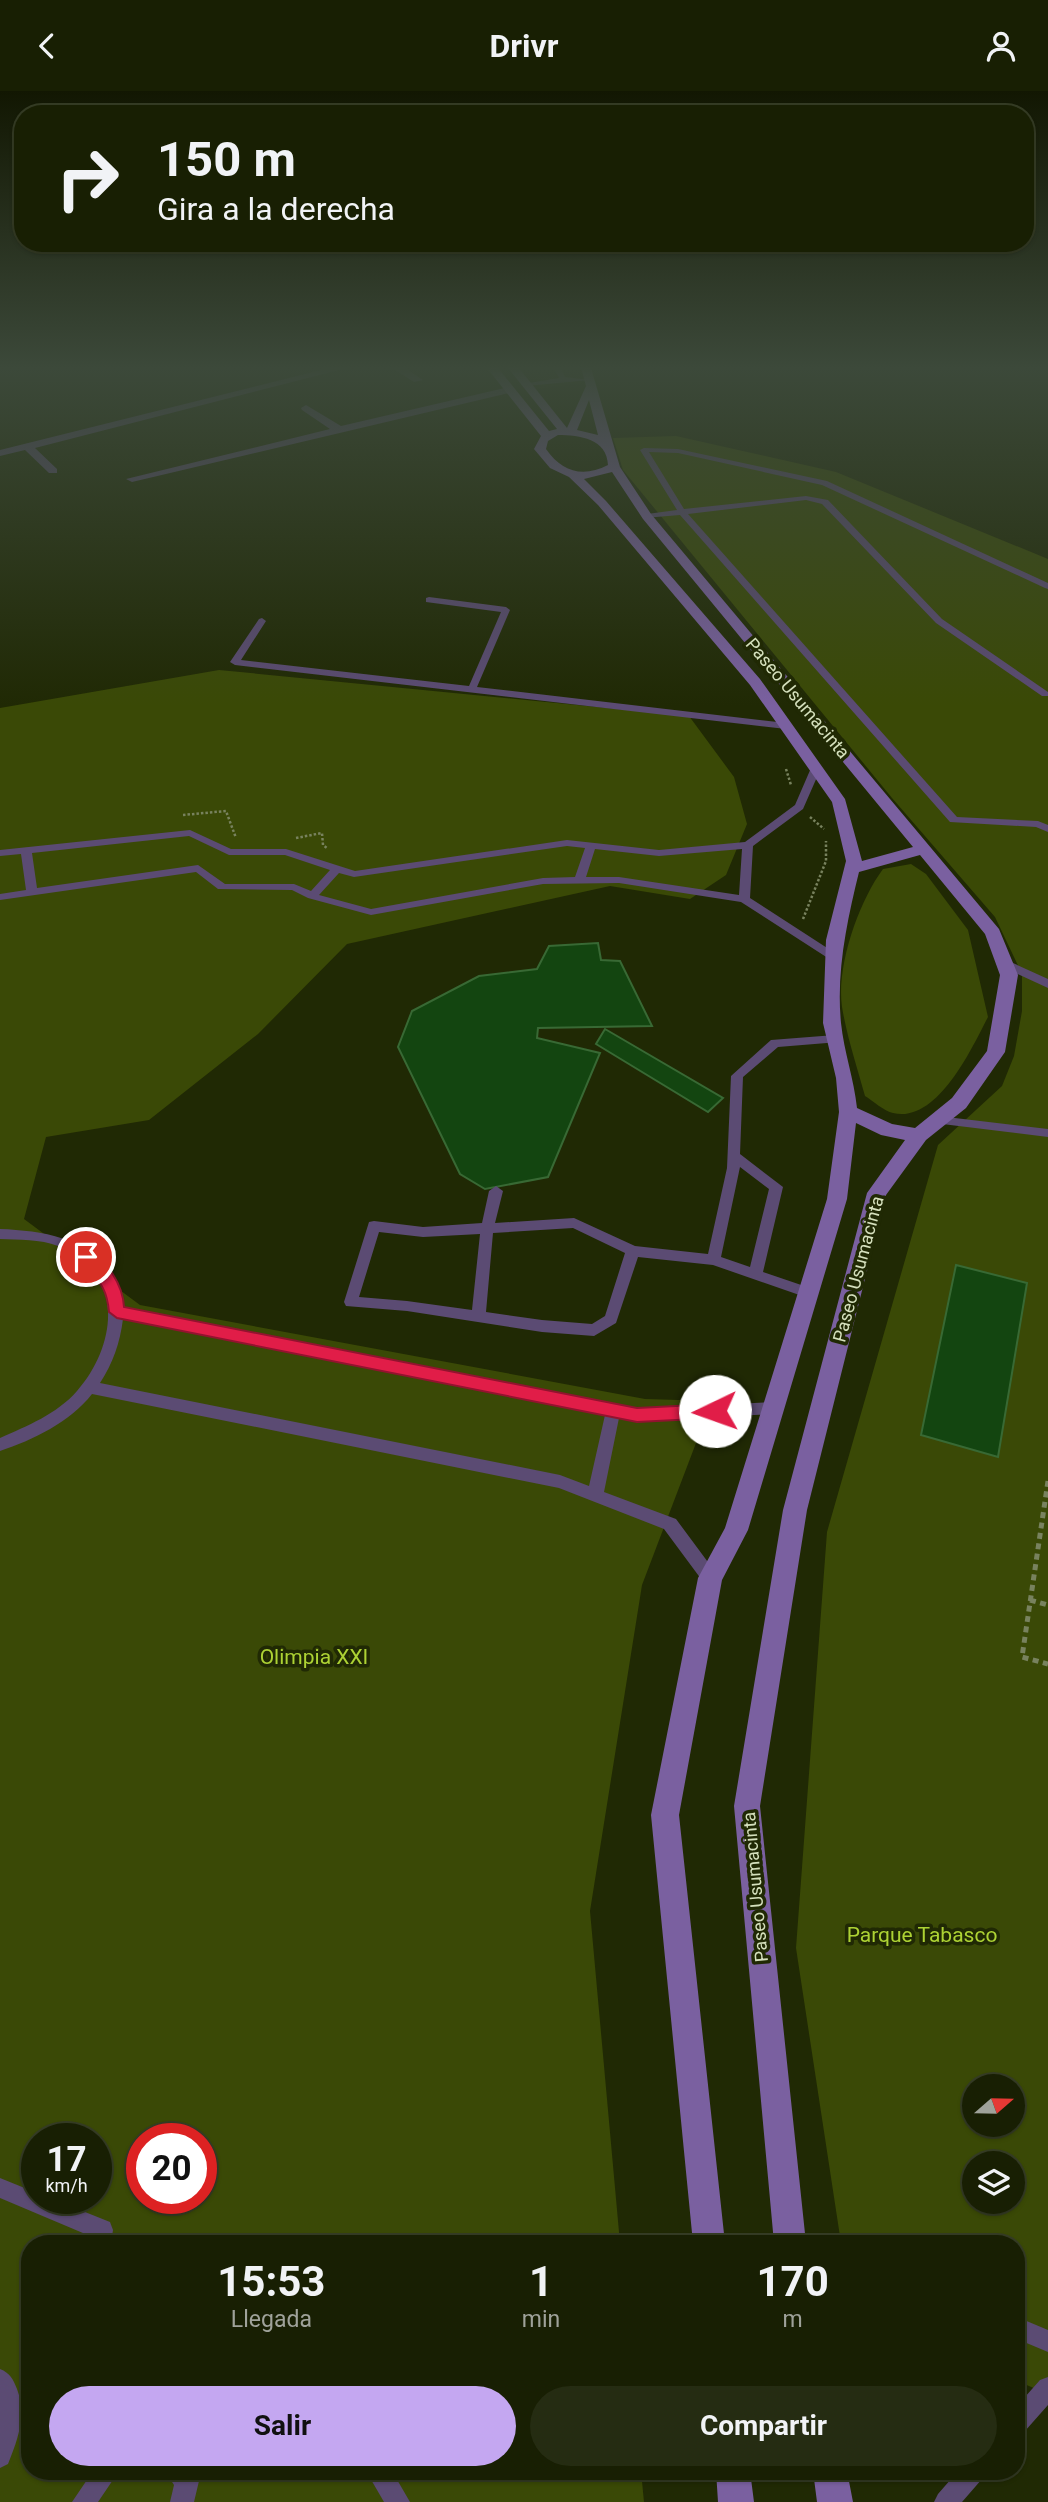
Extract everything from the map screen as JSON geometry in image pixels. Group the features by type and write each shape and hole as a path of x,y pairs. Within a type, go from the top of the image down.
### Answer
{"main road":[{"name":"Paseo Usumacinta","path":"579,481 602,503 755,682 840,802 854,861 834,940 832,1023 848,1112 837,1199 736,1530 710,1578 665,1815 708,2235"},
{"name":"Paseo Usumacinta","path":"623,481 647,516 993,933 1009,975 1006,1007 996,1052 959,1103 919,1135 877,1192 795,1510 747,1806 789,2235"},
{"path":"852,869 923,849"},
{"path":"848,1112 888,1130 919,1135"},
{"path":"734,2480 736,2502"},
{"path":"831,2480 835,2502"}],"lane":[{"path":"663,481 682,512 954,820 1038,824 1048,829"},
{"path":"813,481 824,483 1048,586"},
{"path":"647,516 806,498 825,502 939,621 1047,694"},
{"path":"429,600 506,610 472,689"},
{"path":"262,621 235,662 786,726"},
{"path":"0,897 229,852 286,852 354,874 567,843 659,853 748,845 799,807 816,768"},
{"path":"0,853 190,833 209,858 222,887 295,887 312,896 371,912 543,881 620,880 744,899 834,958"},
{"path":"744,899 748,845"},
{"path":"579,880 591,846"},
{"path":"26,851 32,892"},
{"path":"312,896 336,869"},
{"path":"1004,963 1048,984"},
{"path":"713,1260 734,1156 737,1076 775,1043 835,1039"},
{"path":"938,1120 1048,1133"},
{"path":"734,1156 776,1187 757,1273"},
{"path":"479,1315 487,1230 496,1191"},
{"path":"634,1251 611,1319 594,1330 542,1327 479,1315 351,1302 374,1226 423,1232 574,1223 634,1251 713,1260 757,1273 808,1293"},
{"path":"0,1234 37,1235 73,1247 100,1268 115,1296 118,1329 106,1364 81,1397 44,1426 0,1445"},
{"path":"117,1312 637,1415 773,1408"},
{"path":"88,1387 560,1482 670,1524 710,1578"},
{"path":"595,1496 613,1411"},
{"path":"0,2188 102,2230 101,2235"},
{"path":"1025,2331 1048,2341"},
{"path":"0,2380 9,2392 10,2434 0,2456"},
{"path":"1025,2414 1048,2388"},
{"path":"84,2502 100,2480"},
{"path":"182,2502 186,2480"},
{"path":"384,2480 398,2502"},
{"path":"946,2502 966,2480"}],"path":[{"path":"786,769 792,791"},
{"path":"797,934 826,861 826,830 799,807"},
{"path":"180,816 226,811 238,843"},
{"path":"294,839 322,833 323,845 336,852"},
{"path":"1048,1481 1022,1657 1048,1664"},
{"path":"1030,1600 1048,1605"}],"green space":[{"name":"Parque Tabasco","path":"632,481 857,481 1048,559 1048,2394 1025,2384 1025,2235 840,2235 796,1948 827,1532 938,1145 1002,1086 1014,1056 1022,1011 1022,974 995,917 892,798"},
{"name":"Olimpia XXI","path":"219,670 689,716 734,777 747,824 726,875 690,899 610,886 347,944 258,1034 149,1120 46,1137 24,1219 140,1305 645,1399 712,1401 642,1585 590,1911 619,2235 21,2235 21,2480 642,2480 644,2502 0,2502 0,708"},
{"path":"911,864 926,874 968,930 988,1017 963,1064 938,1096 924,1107 909,1113 893,1113 865,1096 842,1007 842,973 851,935 874,882 883,869"}],"building":[{"path":"598,943 601,960 620,961 652,1026 538,1028 537,1038 600,1053 548,1177 485,1189 460,1174 398,1047 412,1011 479,976 537,969 549,946"},
{"path":"605,1029 723,1098 708,1112 596,1044"},
{"path":"956,1265 1027,1283 998,1457 921,1435"}],"route":[{"path":"86,1257 100,1268 115,1296 117,1312 637,1415 715,1411"}]}
